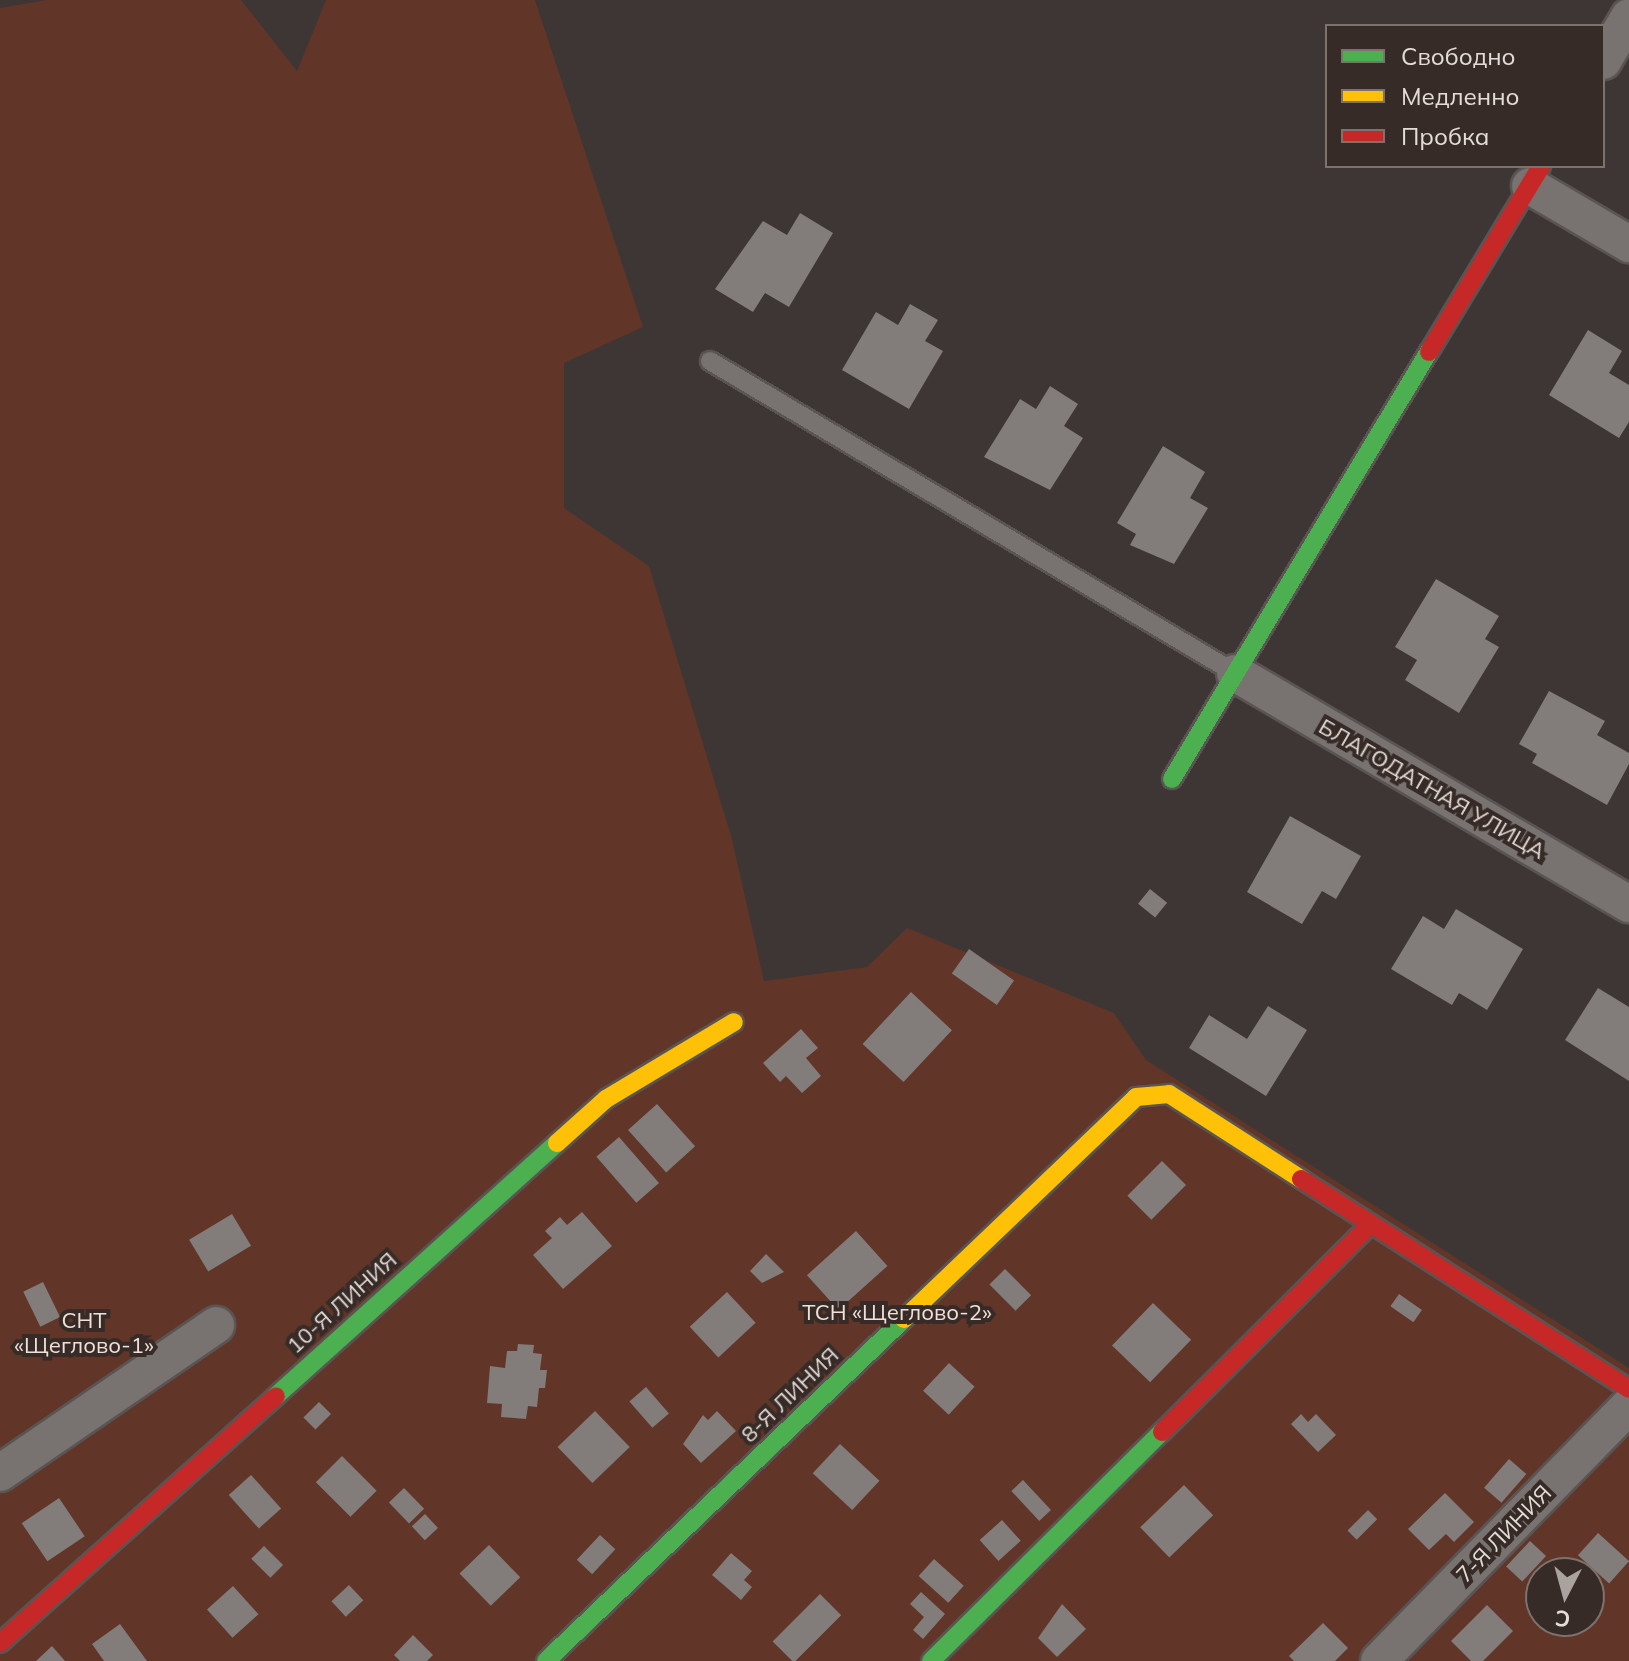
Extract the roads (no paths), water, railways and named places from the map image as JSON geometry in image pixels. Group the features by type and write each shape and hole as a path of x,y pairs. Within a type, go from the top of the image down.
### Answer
{"street":[{"path":"1605,58 1629,17"},
{"path":"1172,779 1536,176 1629,244"},
{"name":"БЛАГОДАТНАЯ УЛИЦА","path":"1235,673 1629,904"},
{"name":"10-Я ЛИНИЯ","path":"0,1643 606,1099 734,1022"},
{"name":"8-Я ЛИНИЯ","path":"546,1661 1136,1097 1169,1094 1371,1224"},
{"path":"931,1661 1371,1224 1629,1389"},
{"path":"0,1473 216,1325"},
{"name":"7-Я ЛИНИЯ","path":"1379,1661 1629,1406"}],"lane":[{"path":"710,361 1235,673"}],"park label":[{"name":"ТСН «Щеглово-2»","path":"897,1313"},
{"name":"СНТ «Щеглово-1»","path":"84,1332"}]}
